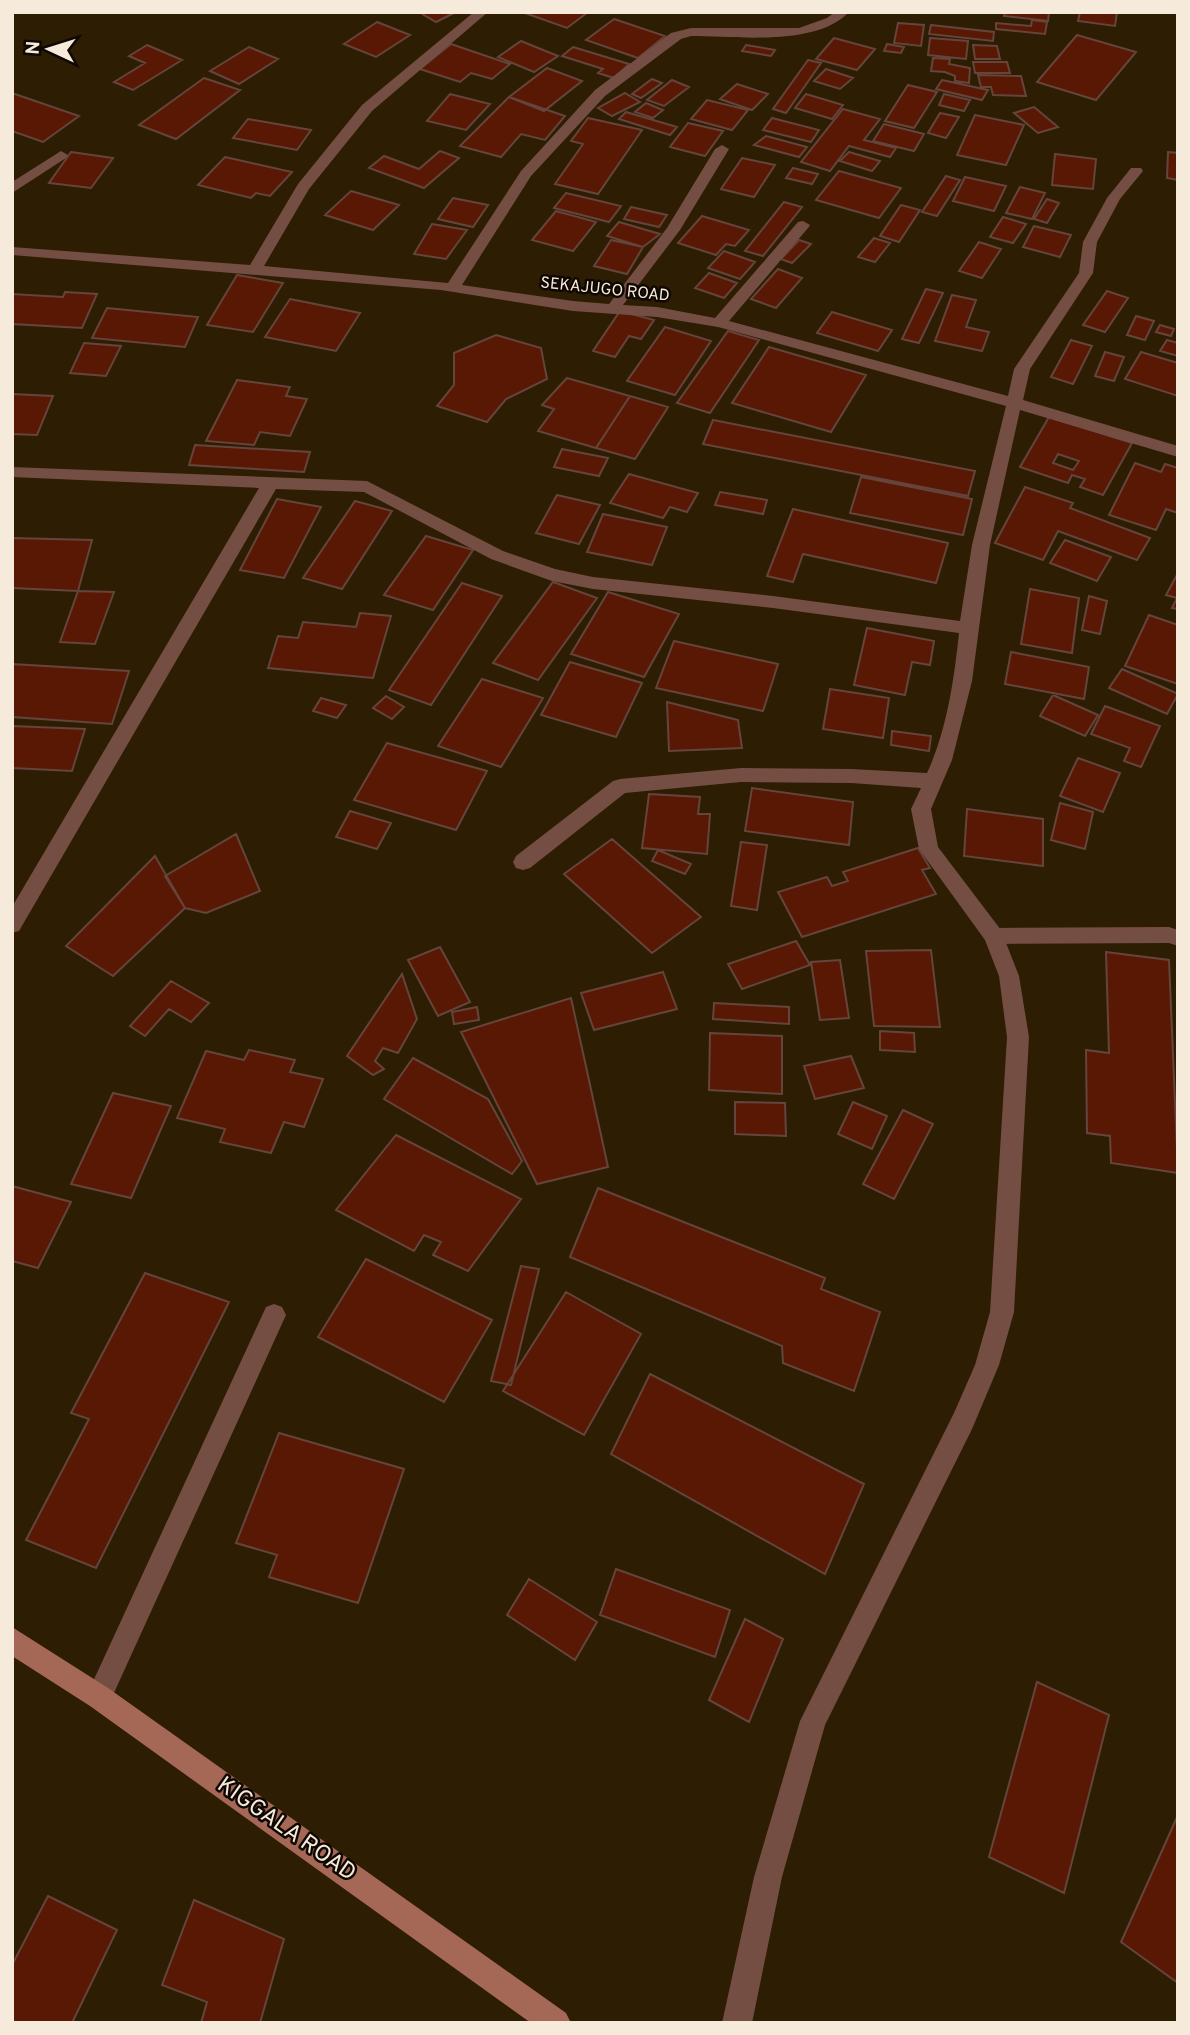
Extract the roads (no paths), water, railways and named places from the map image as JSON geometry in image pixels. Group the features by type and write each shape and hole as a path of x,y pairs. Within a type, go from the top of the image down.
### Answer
{"street":[{"path":"254,270 303,187 367,108 482,12"},
{"path":"453,287 526,174 600,93 676,36 691,32 800,32 831,21 843,12"},
{"path":"614,307 673,230 722,149"},
{"path":"12,189 61,155"},
{"path":"737,2023 768,1877 814,1721 963,1421 987,1365 1002,1312 1018,1037 1009,976 994,936 929,849 921,809 943,760 953,727 963,681 981,545 1022,369 1086,273 1090,242 1114,198 1136,171"},
{"path":"719,323 803,225"},
{"name":"SEKAJUGO ROAD","path":"12,251 453,287 498,297 573,306 614,307 719,323 927,382 1015,403 1178,452"},
{"path":"12,472 367,487 497,555 552,575 593,583 786,604 968,628"},
{"path":"12,925 270,484"},
{"path":"523,862 620,786 741,775 851,776 932,781"},
{"path":"99,1697 274,1315"},
{"name":"KIGGALA ROAD","path":"12,1640 99,1697 556,2023"}],"lane":[{"path":"994,936 1169,935 1178,938"}]}
